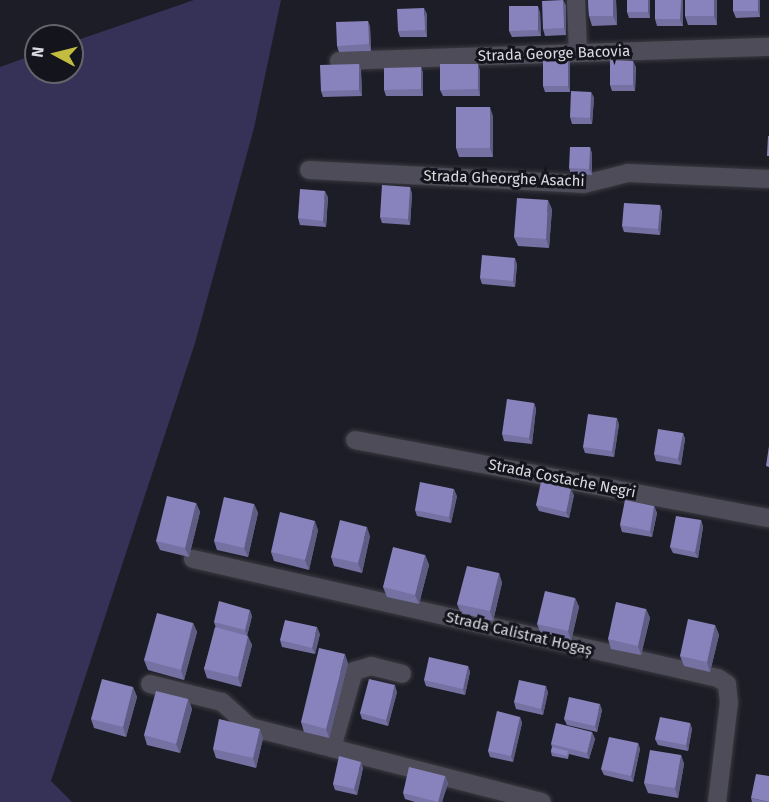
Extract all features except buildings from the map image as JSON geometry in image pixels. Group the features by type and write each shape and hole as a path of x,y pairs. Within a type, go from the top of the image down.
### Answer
{"street":[{"path":"576,0 578,53"},
{"name":"Strada George Bacovia","path":"339,61 769,46"},
{"name":"Strada Gheorghe Asachi","path":"309,170 584,184 628,173 769,179"},
{"name":"Strada Costache Negri","path":"355,440 769,518"},
{"name":"Strada Calistrat Hogaș","path":"193,559 718,678 728,684 729,702 717,802"},
{"path":"332,748 354,671 371,666 402,674"},
{"path":"150,684 222,702 250,728 542,802"}],"shaded area":[{"path":"194,0 281,0 254,128 195,343 51,781 72,802 0,802 0,67 24,58 24,84 84,84 84,38"}]}
